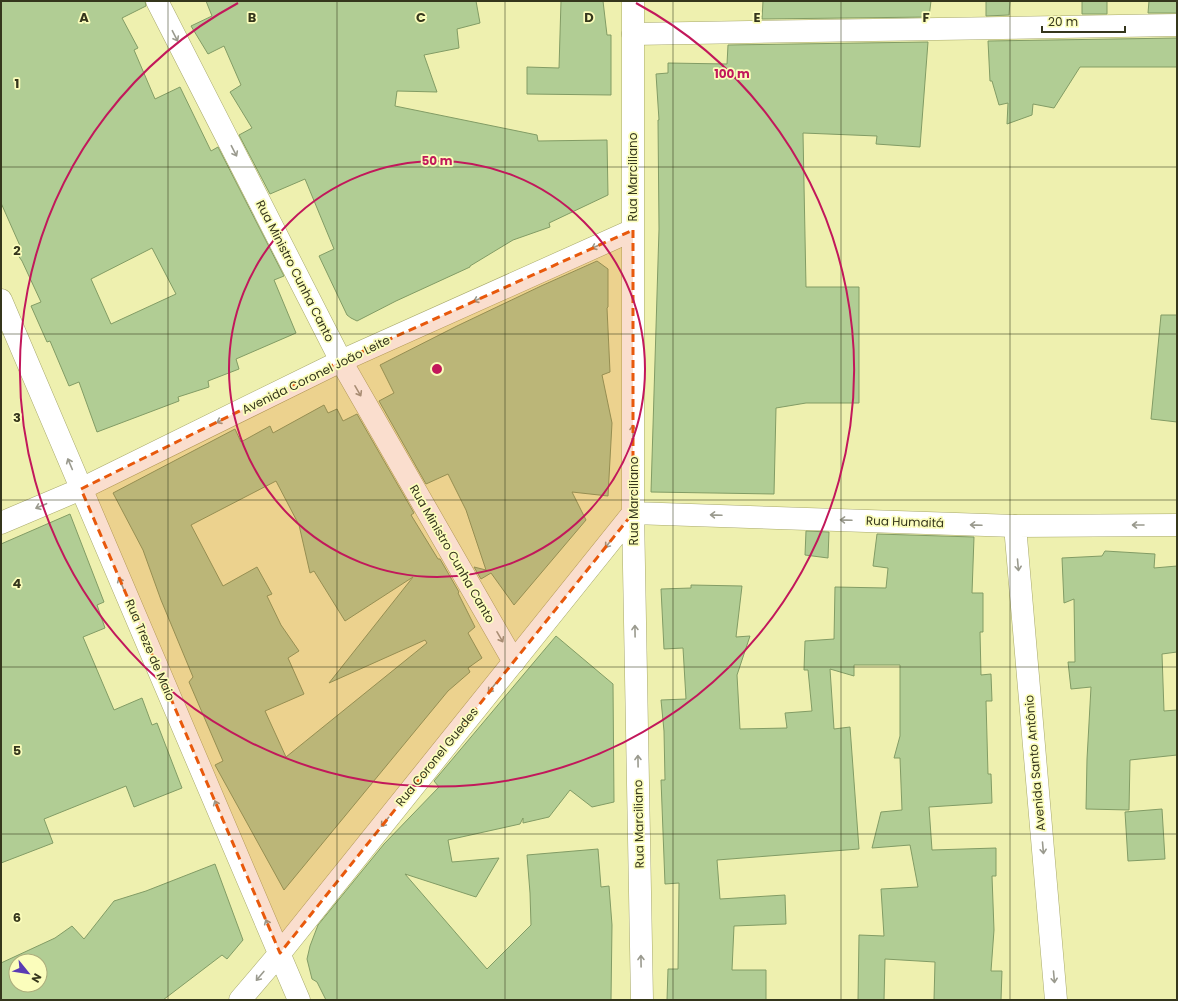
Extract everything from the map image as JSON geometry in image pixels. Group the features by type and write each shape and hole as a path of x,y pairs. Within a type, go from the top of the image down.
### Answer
{"street":[{"name":"Rua Ministro Cunha Canto","path":"157,1 342,361 514,662"},
{"name":"Rua Marciliano","path":"633,1 633,513 642,1000"},
{"path":"633,34 1177,25"},
{"name":"Avenida Coronel João Leite","path":"1,523 81,489 342,361 633,230"},
{"name":"Rua Treze de Maio","path":"1,300 299,1000"},
{"name":"Rua Humaitá","path":"633,513 1015,526 1177,525"},
{"name":"Rua Coronel Guedes","path":"240,1000 280,953 633,513"},
{"name":"Avenida Santo Antônio","path":"1015,526 1056,1000"}],"highlighted area":[{"path":"633,230 633,513 280,953 81,489 341,361"}],"building":[{"path":"1,1 145,1 146,6 122,18 138,48 134,50 155,99 180,87 211,151 218,147 284,276 274,280 296,333 236,359 239,369 208,381 209,387 178,397 179,401 97,432 79,382 69,386 50,341 47,342 31,306 41,302 22,261 15,251 21,248 1,203","holes":["152,248 176,294 111,324 91,279"]},
{"path":"206,1 476,1 480,23 457,29 459,48 424,55 437,92 397,91 395,106 537,135 538,141 607,140 608,195 549,223 550,227 513,240 470,267 396,301 357,321 347,315 319,256 334,249 305,179 270,194 239,135 252,128 230,92 241,85 224,46 208,54 191,26 212,16"},
{"path":"561,1 603,1 607,35 611,35 611,95 527,94 527,67 559,68"},
{"path":"763,1 931,1 929,17 762,19"},
{"path":"986,1 1010,1 1009,15 986,16"},
{"path":"1082,1 1107,1 1107,14 1082,14"},
{"path":"1149,1 1177,1 1177,13 1148,13"},
{"path":"1177,38 1177,67 1080,67 1054,108 1033,104 1032,115 1007,124 1008,103 999,105 992,81 990,81 988,41"},
{"path":"928,42 920,147 876,144 877,136 803,133 806,287 859,287 859,403 806,403 776,408 774,494 651,492 659,229 659,120 656,74 668,73 668,63 727,64 728,45"},
{"path":"597,261 608,269 607,308 610,372 602,375 612,423 608,496 572,492 586,520 514,605 491,573 481,579 474,567 486,570 466,510 448,474 426,484 379,401 394,393 380,365 457,326"},
{"path":"1161,315 1177,315 1177,422 1151,419"},
{"path":"324,405 328,413 337,409 343,421 357,414 414,513 411,515 438,559 440,559 459,592 458,593 475,627 468,633 482,658 468,668 470,672 448,691 284,890 215,765 223,761 189,682 193,677 161,600 143,550 113,493 235,429 241,442 270,426 273,433","holes":["276,481 299,525 310,573 314,571 345,621 413,577 329,683 425,640 427,643 286,757 265,711 304,694 288,658 299,651 281,625 267,596 272,594 257,567 223,586 191,525"]},
{"path":"70,514 104,602 97,605 105,628 83,637 114,710 142,698 152,725 157,723 182,788 134,807 126,786 44,819 53,843 1,863 1,544"},
{"path":"806,531 829,532 828,558 805,555"},
{"path":"877,534 974,537 972,593 983,593 983,632 980,632 981,675 991,674 992,701 986,701 988,774 991,774 992,803 929,807 932,850 996,848 996,876 992,876 994,930 991,971 1002,971 1001,1000 934,1000 935,962 885,959 884,1000 858,1000 859,935 884,936 881,889 918,887 910,845 872,848 881,812 902,810 900,758 894,758 900,736 900,665 854,665 854,676 830,669 834,729 850,727 859,849 717,860 720,899 785,895 786,924 734,926 732,970 766,970 766,1000 667,1000 668,969 678,969 679,883 665,884 661,780 665,780 664,731 661,700 686,699 683,648 664,649 661,589 691,588 691,585 742,586 736,637 750,636 737,675 740,729 787,728 785,713 812,711 808,670 804,670 805,641 834,639 835,587 886,588 888,568 873,566"},
{"path":"1105,551 1155,554 1154,568 1177,566 1177,652 1162,654 1164,711 1177,710 1177,755 1130,760 1129,810 1086,809 1091,687 1071,689 1068,662 1075,662 1074,599 1064,603 1062,558 1102,556"},
{"path":"556,636 613,684 614,802 592,807 570,790 549,817 523,823 523,818 520,824 448,840 452,862 499,858 476,897 405,874 487,969 531,925 527,855 598,849 601,887 609,886 612,925 611,1000 326,1000 317,982 312,979 307,959 318,925 384,844 439,787 434,781"},
{"path":"1162,809 1165,859 1128,861 1125,812"},
{"path":"215,864 243,940 227,959 222,955 163,1000 1,1000 1,963 8,960 8,993 48,993 48,953 23,953 55,938 72,926 84,939 114,901 146,891"}]}
